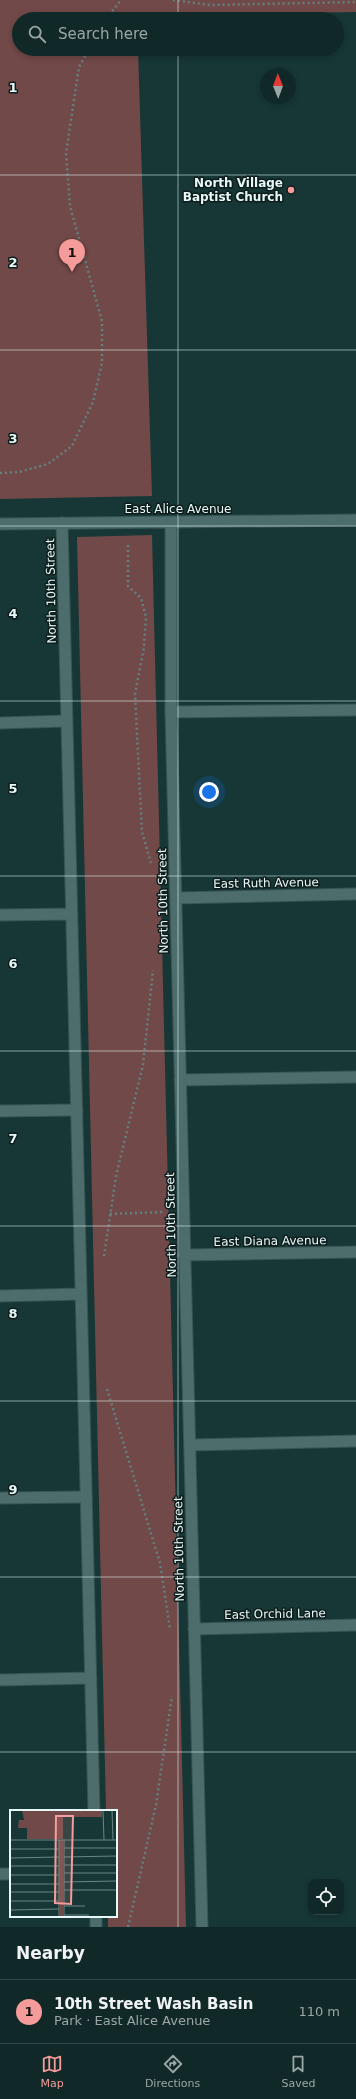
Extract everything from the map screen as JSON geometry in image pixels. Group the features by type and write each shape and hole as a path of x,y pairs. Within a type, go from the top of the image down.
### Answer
{"street":[{"name":"East Alice Avenue","path":"0,524 356,520"},
{"name":"North 10th Street","path":"62,523 94,1810"},
{"name":"North 10th Street","path":"171,523 171,712 202,1927"},
{"path":"171,712 356,710"},
{"path":"0,722 66,721"},
{"name":"East Ruth Avenue","path":"176,898 356,894"},
{"path":"0,915 72,914"},
{"path":"180,1080 356,1077"},
{"path":"0,1111 77,1110"},
{"name":"East Diana Avenue","path":"184,1255 356,1252"},
{"path":"0,1296 81,1294"},
{"path":"190,1445 356,1441"},
{"path":"0,1498 86,1497"},
{"name":"East Orchid Lane","path":"194,1629 356,1625"},
{"path":"0,1680 90,1678"}],"path":[{"path":"112,12 121,0"},
{"path":"173,0 210,5 356,2"},
{"path":"0,473 20,472 48,464 72,446 93,402 102,363 102,321 70,206 66,153 79,67 85,56"},
{"path":"128,523 128,586 141,598 146,616 144,648 135,694 142,832 151,864"},
{"path":"104,1257 116,1176 143,1065 153,979 153,964"},
{"path":"110,1214 166,1212"},
{"path":"106,1384 160,1563 170,1630"},
{"path":"128,1927 156,1805 172,1693"}],"shaded area":[{"path":"0,0 356,0 356,12 12,12 12,56 138,56 152,496 0,499"},
{"path":"152,535 186,1927 108,1927 108,1917 117,1917 117,1810 106,1810 77,537"}],"place":[{"name":"North Village Baptist Church","path":"291,190"},
{"name":"10th Street Wash Basin","path":"72,272"}]}
